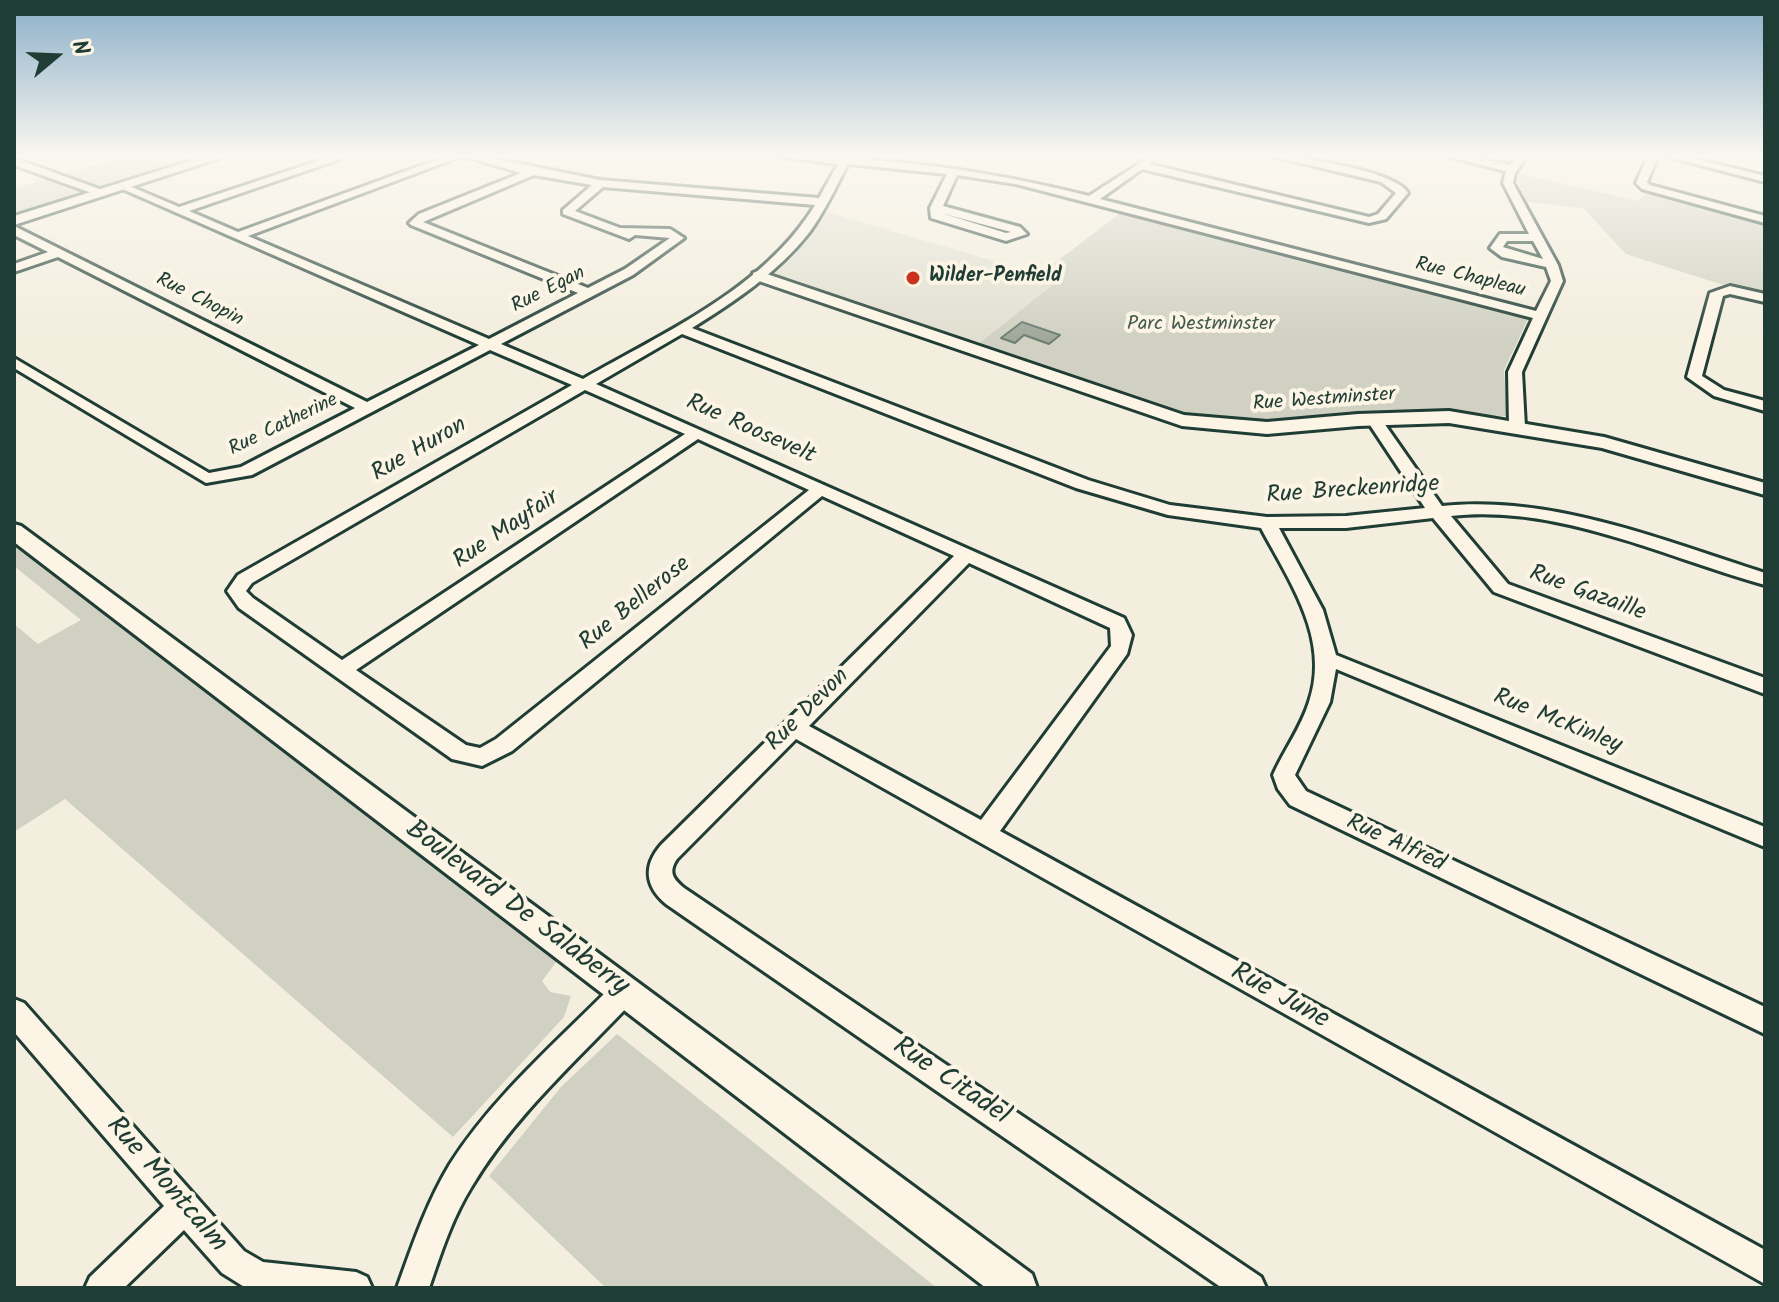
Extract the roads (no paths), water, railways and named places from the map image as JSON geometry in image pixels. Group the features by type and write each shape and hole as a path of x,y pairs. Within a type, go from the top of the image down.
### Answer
{"street":[{"name":"Rue Roosevelt","path":"192,217 697,433 1108,617 1122,631 1124,641 984,835"},
{"path":"237,236 290,217"},
{"path":"422,217 415,223 589,293"},
{"name":"Rue Egan","path":"491,344 589,293 665,248 677,236 618,231 580,217"},
{"name":"Rue Huron","path":"482,757 460,753 246,603 238,595 236,587 681,329 758,276 792,245 812,217"},
{"path":"937,217 1006,237 1021,234 968,217"},
{"name":"Rue Chapleau","path":"1156,217 1540,316"},
{"path":"1356,217 1369,220 1382,217"},
{"path":"1517,427 1515,372 1556,285 1552,265 1526,217"},
{"name":"Rue Chopin","path":"14,230 367,408"},
{"path":"1538,238 1504,237 1495,247 1506,254 1552,265"},
{"path":"14,268 58,253"},
{"name":"Rue Westminster","path":"758,276 1182,420 1249,429 1374,419 1449,417 1623,448 1765,489"},
{"path":"1765,298 1730,290 1717,293 1694,377 1719,393 1765,406"},
{"name":"Rue Breckenridge","path":"681,329 1115,496 1191,515 1267,523 1346,522 1437,511 1522,512 1579,522 1646,540 1765,579"},
{"name":"Rue Catherine","path":"14,362 206,478 246,471 491,344"},
{"name":"Rue Gazaille","path":"1374,419 1437,511 1501,588 1765,686"},
{"name":"Rue Mayfair","path":"343,669 697,433"},
{"name":"Rue Bellerose","path":"482,757 504,745 821,489"},
{"name":"Rue Alfred","path":"1267,523 1316,618 1328,660 1320,702 1284,775 1286,783 1298,798 1765,1021"},
{"name":"Boulevard De Salaberry","path":"14,531 1018,1288"},
{"name":"Rue Devon","path":"657,872 669,852 967,554"},
{"name":"Rue McKinley","path":"1328,660 1347,665 1765,837"},
{"name":"Rue June","path":"793,727 1765,1268"},
{"name":"Rue Citadel","path":"657,872 661,883 675,896 1250,1288"},
{"path":"413,1288 445,1207 475,1155 624,992"},
{"name":"Rue Montcalm","path":"14,1012 221,1252 258,1277 356,1288"},
{"path":"101,1288 183,1209"}],"place":[{"name":"Wilder-Penfield","path":"913,278"}],"park label":[{"name":"Parc Westminster","path":"1201,326"}]}
